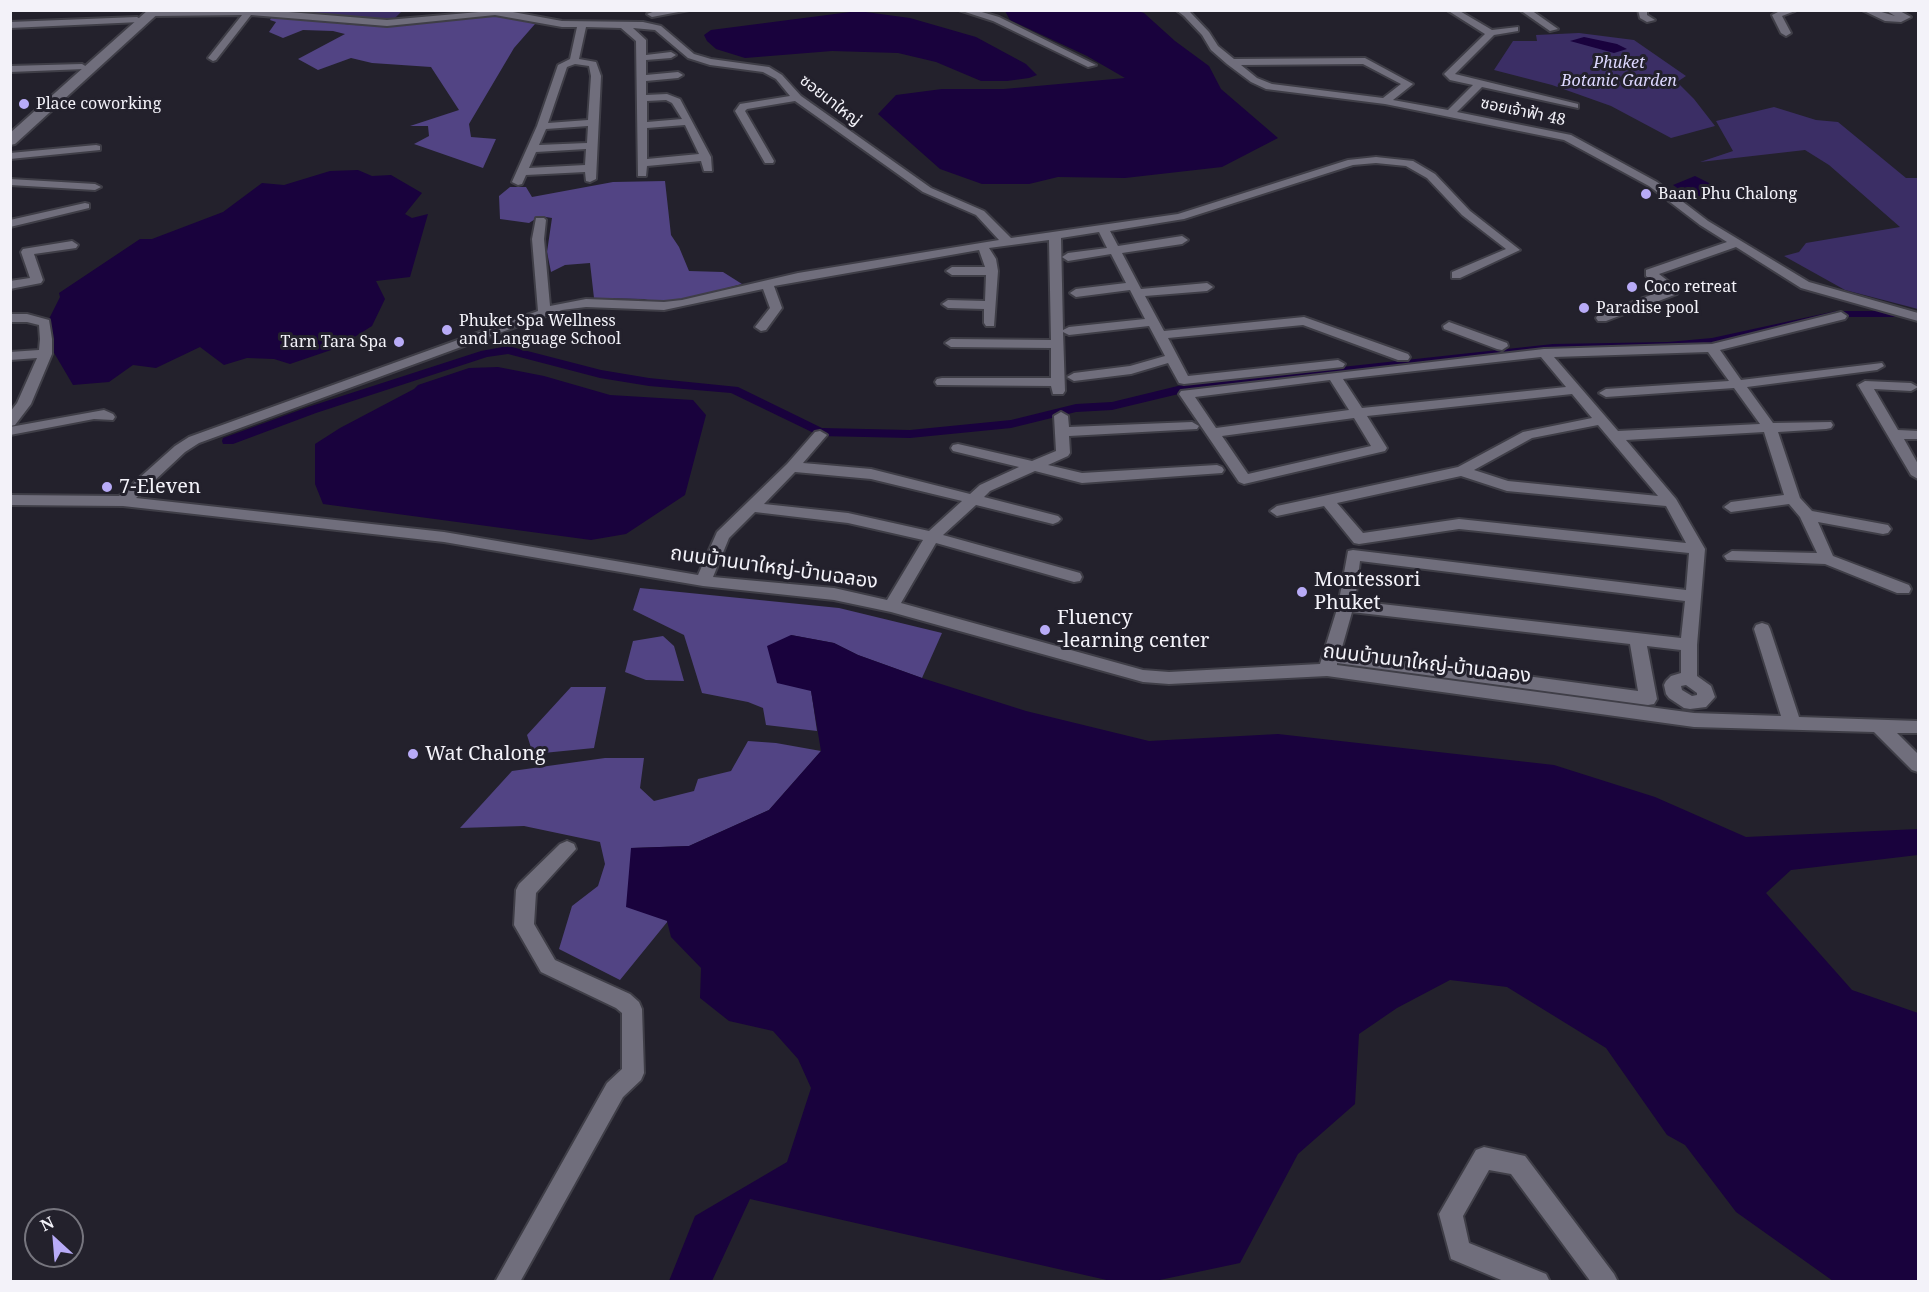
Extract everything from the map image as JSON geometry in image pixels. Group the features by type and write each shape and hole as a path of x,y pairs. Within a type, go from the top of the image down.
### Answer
{"main road":[{"path":"10,129 149,13"},
{"path":"10,141 149,13"}],"street":[{"path":"657,10 652,14 685,10"},
{"path":"963,10 996,19 1091,65"},
{"name":"ซอยเจ้าฟ้า 48","path":"1180,10 1200,27 1214,48 1230,62 1254,80 1270,87 1385,101 1567,137 1653,184 1704,223 1805,285 1918,317"},
{"path":"1451,10 1491,33"},
{"path":"1524,10 1553,29"},
{"path":"1642,10 1643,16 1650,20"},
{"path":"1786,33 1777,15 1790,11 1788,10"},
{"path":"1866,10 1885,18 1902,19 1905,17 1889,10"},
{"path":"213,58 249,12"},
{"name":"ซอยนาใหญ่","path":"10,25 149,13 249,12 387,23 495,12 562,24 658,28 691,56 710,62 766,69 779,77 797,98 927,190 980,213 1008,242"},
{"path":"574,61 582,24"},
{"path":"624,25 641,40 642,168 707,163 689,122 673,98 642,98"},
{"path":"1515,29 1491,33 1449,74 1454,78 1574,106"},
{"path":"641,58 671,55"},
{"path":"574,61 585,62 595,67 590,173 521,177 563,65 574,61"},
{"path":"1230,62 1365,61 1408,84 1385,101"},
{"path":"10,69 82,67"},
{"path":"642,78 678,75"},
{"path":"1450,114 1480,84"},
{"path":"769,161 740,111 744,106 797,98"},
{"path":"642,125 689,122"},
{"path":"542,126 593,123"},
{"path":"532,149 590,146"},
{"path":"10,156 96,148"},
{"path":"123,501 180,449 194,440 544,312 586,303 664,306 682,304 767,283 982,246 1180,217 1352,162 1398,161 1409,163 1431,176 1466,213 1514,250 1456,275"},
{"path":"10,182 95,186"},
{"path":"10,224 84,206"},
{"path":"540,220 538,239 544,312"},
{"path":"1103,229 1184,380 1508,346 1449,326"},
{"path":"942,382 1058,386 1055,236"},
{"path":"1068,257 1182,240"},
{"path":"1602,318 1673,291 1650,273 1737,243"},
{"path":"10,285 37,280 27,252 72,245"},
{"path":"982,246 990,259 992,272 990,323"},
{"path":"952,271 992,272"},
{"path":"761,327 776,308 767,283"},
{"path":"1076,293 1207,287"},
{"path":"948,304 991,305"},
{"path":"1334,376 1380,448 1244,479 1186,393 1334,376 1544,353 1712,348 1842,316"},
{"path":"10,318 27,318 45,322 45,354 17,403 10,422"},
{"path":"1160,335 1304,321 1403,357"},
{"path":"1069,331 1153,322"},
{"path":"951,343 1057,344"},
{"path":"1712,348 1770,429 1793,500 1807,515 1827,559"},
{"path":"1544,353 1671,501 1697,549 1689,645 1689,679 1704,690 1706,697 1692,712"},
{"path":"10,356 45,354"},
{"path":"1074,377 1131,370 1172,358"},
{"path":"1606,393 1739,384 1877,366"},
{"path":"1911,387 1865,385 1918,475"},
{"path":"1213,433 1358,413 1575,390"},
{"path":"10,431 94,415 104,414 108,417"},
{"path":"1277,511 1462,471 1528,435 1600,420"},
{"path":"891,606 932,537 985,488 1063,453 1061,424 1192,426"},
{"path":"1613,436 1770,429 1826,424"},
{"path":"1894,434 1918,435"},
{"path":"703,581 722,536 792,467 819,435"},
{"path":"958,448 1082,478 1217,470"},
{"path":"792,467 871,474 1053,519"},
{"path":"1462,471 1507,486 1671,501"},
{"name":"ถนนบ้านนาใหญ่-บ้านฉลอง","path":"10,500 123,501 444,537 703,581 834,594 891,606 1143,676 1169,678 1329,663 1692,712 1792,723 1918,727"},
{"path":"1327,500 1359,539 1459,524 1697,549"},
{"path":"1731,507 1793,500"},
{"path":"752,507 848,518 932,537 1074,577"},
{"path":"1807,515 1883,529"},
{"path":"1638,640 1648,699 1329,663 1346,606 1353,555 1693,596"},
{"path":"1732,556 1827,559 1903,589"},
{"path":"1346,606 1689,645"},
{"path":"1762,629 1792,723"},
{"path":"1878,725 1918,765"},
{"path":"507,1281 615,1090 633,1074 632,1009 623,1000 548,966 524,925 526,890 567,849"},
{"path":"1538,1281 1460,1251 1451,1214 1484,1158 1517,1164 1606,1281"}],"green space":[{"path":"266,11 402,11 394,19 379,20"},
{"name":"Phuket Botanic Garden","path":"1579,33 1634,40 1686,76 1677,82 1715,126 1671,138 1611,106 1552,85 1494,70 1513,41 1537,41 1536,35"},
{"path":"1774,107 1816,120 1838,122 1906,178 1918,178 1918,309 1845,290 1784,256 1799,252 1806,243 1900,227 1829,165 1805,150 1700,162 1733,151 1716,121"}],"shaded area":[{"path":"1134,10 1144,13 1175,41 1209,66 1221,89 1278,138 1222,167 1125,178 1058,177 1029,184 982,184 940,169 878,114 896,95 942,89 1004,89 1125,78 1087,56 1010,20 1005,11"},
{"path":"858,11 910,18 976,37 1026,64 1037,75 1007,81 981,81 936,62 898,53 832,51 745,58 716,49 704,35 711,30"},
{"path":"480,15 514,18 535,24 514,48 469,124 471,137 496,139 483,168 414,144 429,136 428,126 410,126 459,110 431,67 372,63 351,58 318,70 298,59 345,34 333,31 303,30 283,38 269,32 276,22 270,20 272,16 354,25 399,26"},
{"path":"1584,37 1617,44 1627,49 1614,53 1570,41"},
{"path":"358,170 372,176 391,175 422,193 405,214 412,218 428,214 410,277 376,281 385,299 372,326 337,348 290,364 274,359 247,358 224,365 200,347 156,368 133,365 109,382 73,385 50,346 48,321 60,297 59,293 140,239 152,239 223,212 262,183 284,185 330,171"},
{"path":"1695,176 1711,184 1709,198 1691,197 1673,185"},
{"path":"665,181 671,235 689,271 723,272 742,284 684,300 654,302 644,299 594,298 590,263 565,265 551,272 547,252 552,218 540,216 529,223 500,219 499,196 510,187 526,187 532,197 613,182"},
{"path":"498,367 544,376 610,395 693,400 706,415 685,495 626,534 591,540 323,504 315,484 315,444 418,385 469,368"},
{"path":"640,588 839,608 942,633 922,678 858,655 834,643 791,635 811,690 817,731 766,725 763,708 748,702 702,693 684,635 633,610"},
{"path":"791,635 834,643 858,655 922,678 1026,711 1149,741 1278,734 1554,765 1655,797 1746,837 1918,829 1918,855 1791,870 1766,893 1852,990 1918,1013 1918,1281 1833,1281 1736,1212 1685,1145 1667,1135 1606,1048 1507,987 1450,980 1397,1008 1359,1034 1355,1104 1298,1154 1240,1263 1155,1281 1111,1281 750,1199 712,1281 669,1281 695,1216 787,1162 811,1088 798,1059 773,1031 729,1021 700,998 701,968 671,937 667,921 626,907 631,848 689,846 769,810 821,751 811,691 777,683 767,646"},
{"path":"663,636 674,646 684,681 646,680 625,672 633,641"},
{"path":"571,687 606,687 594,748 533,754 527,735"},
{"path":"748,741 776,743 821,751 769,810 689,846 631,848 668,921 620,980 559,949 572,906 598,886 605,864 600,842 524,826 460,828 512,771 605,758 644,758 640,788 654,801 694,791 698,779 731,771"}],"waterway":[{"path":"228,441 312,410 485,354 508,350 600,374 649,382 734,390 820,432 910,434 1011,424 1076,408 1112,406 1186,388 1553,348 1668,346 1712,342 1836,314 1894,314"}],"place":[{"name":"Place coworking","path":"24,104"},
{"name":"Baan Phu Chalong","path":"1646,194"},
{"name":"Coco retreat","path":"1632,287"},
{"name":"Paradise pool","path":"1584,308"},
{"name":"Phuket Spa Wellness and Language School","path":"447,330"},
{"name":"Tarn Tara Spa","path":"399,342"},
{"name":"7-Eleven","path":"107,487"},
{"name":"Montessori Phuket","path":"1302,592"},
{"name":"Fluency -learning center","path":"1045,630"},
{"name":"Wat Chalong","path":"413,754"}]}
